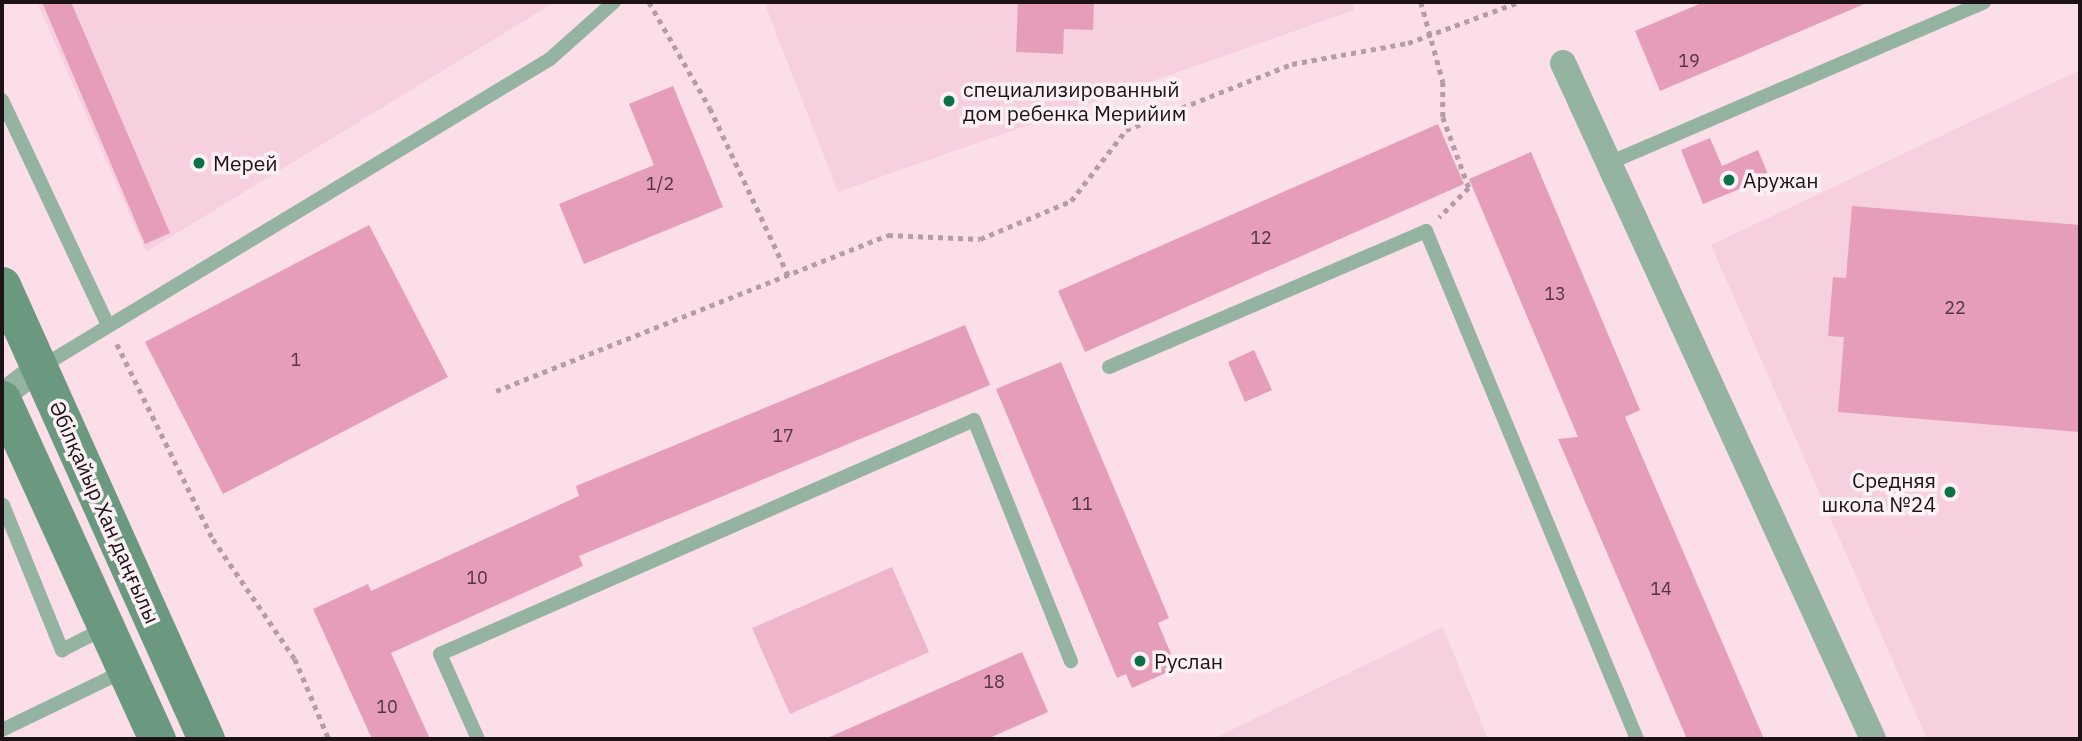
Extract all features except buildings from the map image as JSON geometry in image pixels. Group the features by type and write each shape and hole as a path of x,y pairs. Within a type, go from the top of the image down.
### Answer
{"main road":[{"name":"Әбілқайыр Хан даңғылы","path":"2,285 206,739"},
{"path":"2,397 157,739"}],"street":[{"path":"1563,63 1873,739"},
{"path":"2,397 40,367"}],"lane":[{"path":"40,367 550,59 614,2"},
{"path":"1609,163 1984,2"},
{"path":"2,100 107,325"},
{"path":"1109,367 1426,231 1637,739"},
{"path":"478,739 440,654 974,420 1071,661"},
{"path":"3,505 62,650 106,628"},
{"path":"2,730 126,670"}],"path":[{"path":"649,2 710,108 789,276"},
{"path":"1421,2 1443,82 1443,117 1469,188 1426,231"},
{"path":"496,391 888,235 980,239 1071,201 1126,130 1292,64 1429,36 1518,2"},
{"path":"107,325 213,539 295,659 329,739"}],"shaded area":[{"name":"Мерей","path":"37,2 555,2 146,252"},
{"name":"специализированный дом ребенка Мерийим","path":"764,2 1352,2 1354,10 838,192"},
{"name":"Средняя школа №24","path":"2080,70 2080,739 1927,739 1711,245"},
{"path":"892,567 929,652 790,714 752,628"},
{"path":"1443,627 1488,739 1213,739"}],"place":[{"name":"специализированный дом ребенка Мерийим","path":"949,101"},
{"name":"Мерей","path":"199,163"},
{"name":"Аружан","path":"1729,180"},
{"name":"Средняя школа №24","path":"1950,492"},
{"name":"Руслан","path":"1140,661"}]}
